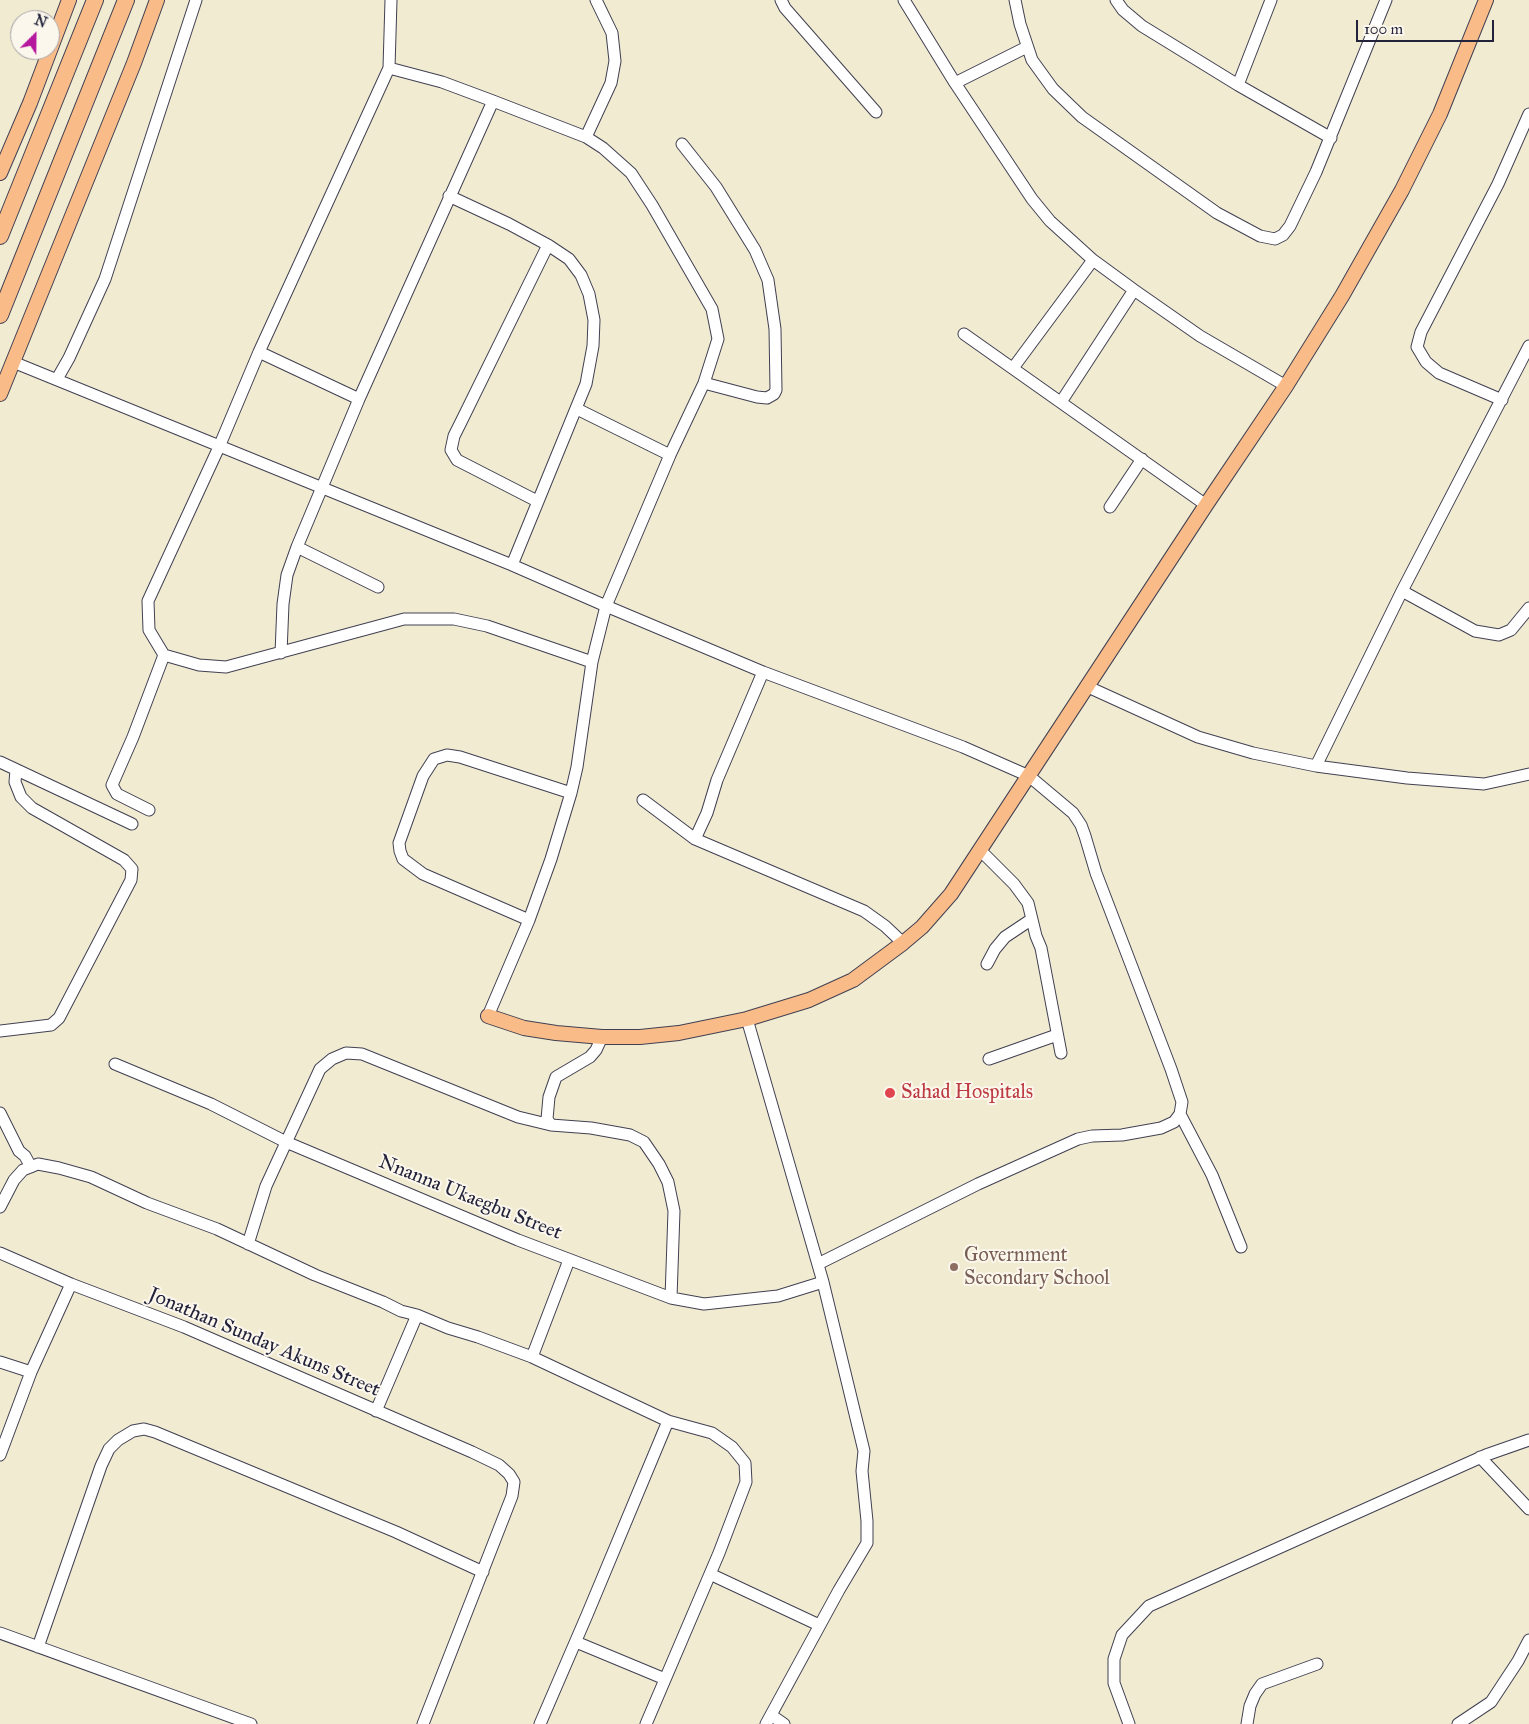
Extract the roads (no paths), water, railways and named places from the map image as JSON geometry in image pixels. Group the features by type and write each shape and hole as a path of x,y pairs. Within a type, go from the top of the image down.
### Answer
{"highway":[{"path":"0,236 95,0"},
{"path":"0,315 126,0"}],"main road":[{"path":"0,173 30,103 69,0"},
{"path":"0,394 134,63 157,0"},
{"path":"488,1016 524,1028 556,1033 602,1037 640,1037 679,1033 747,1019 810,1000 853,980 922,927 951,894 1086,686 1286,386 1342,296 1402,190 1440,114 1486,0"}],"street":[{"path":"57,379 69,358 105,279 196,0"},
{"path":"392,0 389,68 259,352 220,447 148,601 149,630 164,655 199,665 226,667 404,620 454,620 487,626 592,662"},
{"path":"586,137 611,83 616,61 612,33 596,0"},
{"path":"781,0 785,8 876,112"},
{"path":"904,0 955,83 1032,198 1050,221 1094,260 1134,290 1200,336 1286,386"},
{"path":"1014,0 1032,60 1054,89 1082,117 1217,213 1260,236 1275,238 1283,235 1290,226 1331,138 1386,0"},
{"path":"1116,0 1142,26 1331,138"},
{"path":"1238,84 1271,0"},
{"path":"955,83 1027,46"},
{"path":"389,68 442,82 493,101 586,137 602,148 632,173 652,205 712,309 718,339 704,383 670,454 606,606 592,662 577,767 571,792 551,859 529,920 488,1016"},
{"path":"281,653 283,604 287,575 297,547 359,399 493,101"},
{"path":"1502,400 1439,373 1426,362 1417,347 1421,332 1498,184 1529,114"},
{"path":"682,144 716,187 756,250 768,280 775,329 776,390 774,394 767,398 757,397 704,383"},
{"path":"449,196 509,224 548,245 569,259 581,275 589,294 594,320 593,346 588,374 577,409 537,501 512,565"},
{"path":"537,501 457,460 450,450 454,436 548,245"},
{"path":"1013,368 1094,260"},
{"path":"1061,402 1134,290"},
{"path":"964,334 1206,505"},
{"path":"1316,766 1402,591 1529,346"},
{"path":"259,352 359,399"},
{"path":"13,362 512,565 763,672 963,747 1029,776 1073,813 1081,825 1096,873 1171,1069 1182,1102 1180,1114 1174,1122 1162,1128 1122,1135 1092,1136 1078,1139 978,1184 818,1264"},
{"path":"577,409 670,454"},
{"path":"1110,507 1142,459"},
{"path":"297,547 378,586"},
{"path":"1402,591 1475,631 1499,635 1512,630 1529,608"},
{"path":"148,810 117,794 112,785 133,737 164,655"},
{"path":"695,839 707,813 717,780 763,672"},
{"path":"1086,686 1198,737 1253,753 1316,766 1406,778 1484,784 1529,774"},
{"path":"529,920 423,874 404,860 399,843 423,776 434,759 447,755 460,757 571,792"},
{"path":"0,762 132,824"},
{"path":"0,1031 51,1025 59,1018 131,880 132,869 124,860 32,808 21,797 15,782 16,770"},
{"path":"643,800 695,839 864,911 885,926 903,943"},
{"path":"980,850 1014,884 1028,903 1041,948 1061,1053"},
{"path":"987,964 995,949 1005,937 1032,920"},
{"path":"747,1019 823,1282 864,1451 862,1471 867,1543 819,1625 768,1719 784,1724"},
{"path":"989,1059 1057,1035"},
{"path":"551,1125 547,1119 549,1097 556,1077 590,1057 596,1050 602,1037"},
{"path":"248,1244 266,1186 320,1069 332,1059 346,1053 362,1054 518,1117 551,1125 592,1128 630,1135 644,1142 659,1164 668,1182 674,1211 671,1298"},
{"name":"Nnanna Ukaegbu Street","path":"115,1064 211,1104 286,1142 518,1240 671,1298 704,1304 778,1296 823,1282"},
{"path":"0,1112 19,1151 26,1156 31,1167"},
{"path":"1180,1114 1212,1176 1241,1247"},
{"path":"0,1207 14,1180 23,1170 38,1164 91,1177 147,1203 217,1229 401,1311 532,1357 668,1421 712,1433 732,1447 745,1463 746,1482 710,1574 646,1724"},
{"name":"Jonathan Sunday Akuns Street","path":"0,1253 71,1284 184,1327 499,1465 509,1474 514,1482 512,1496 483,1572"},
{"path":"532,1357 569,1260"},
{"path":"0,1455 31,1372 71,1284"},
{"path":"376,1411 417,1316"},
{"path":"0,1362 31,1372"},
{"path":"540,1724 668,1421"},
{"path":"38,1647 101,1466 109,1449 118,1440 133,1431 155,1432 396,1532 483,1572 423,1724"},
{"path":"1129,1724 1114,1683 1114,1659 1122,1635 1149,1606 1480,1457 1529,1440"},
{"path":"1480,1457 1529,1509"},
{"path":"710,1574 819,1625"},
{"path":"0,1633 251,1724"},
{"path":"1458,1724 1491,1702 1518,1661 1529,1640"},
{"path":"576,1642 665,1680"},
{"path":"1247,1724 1250,1706 1262,1684 1317,1664"}],"place":[{"name":"Sahad Hospitals","path":"890,1093"},
{"name":"Government Secondary School","path":"954,1267"}]}
